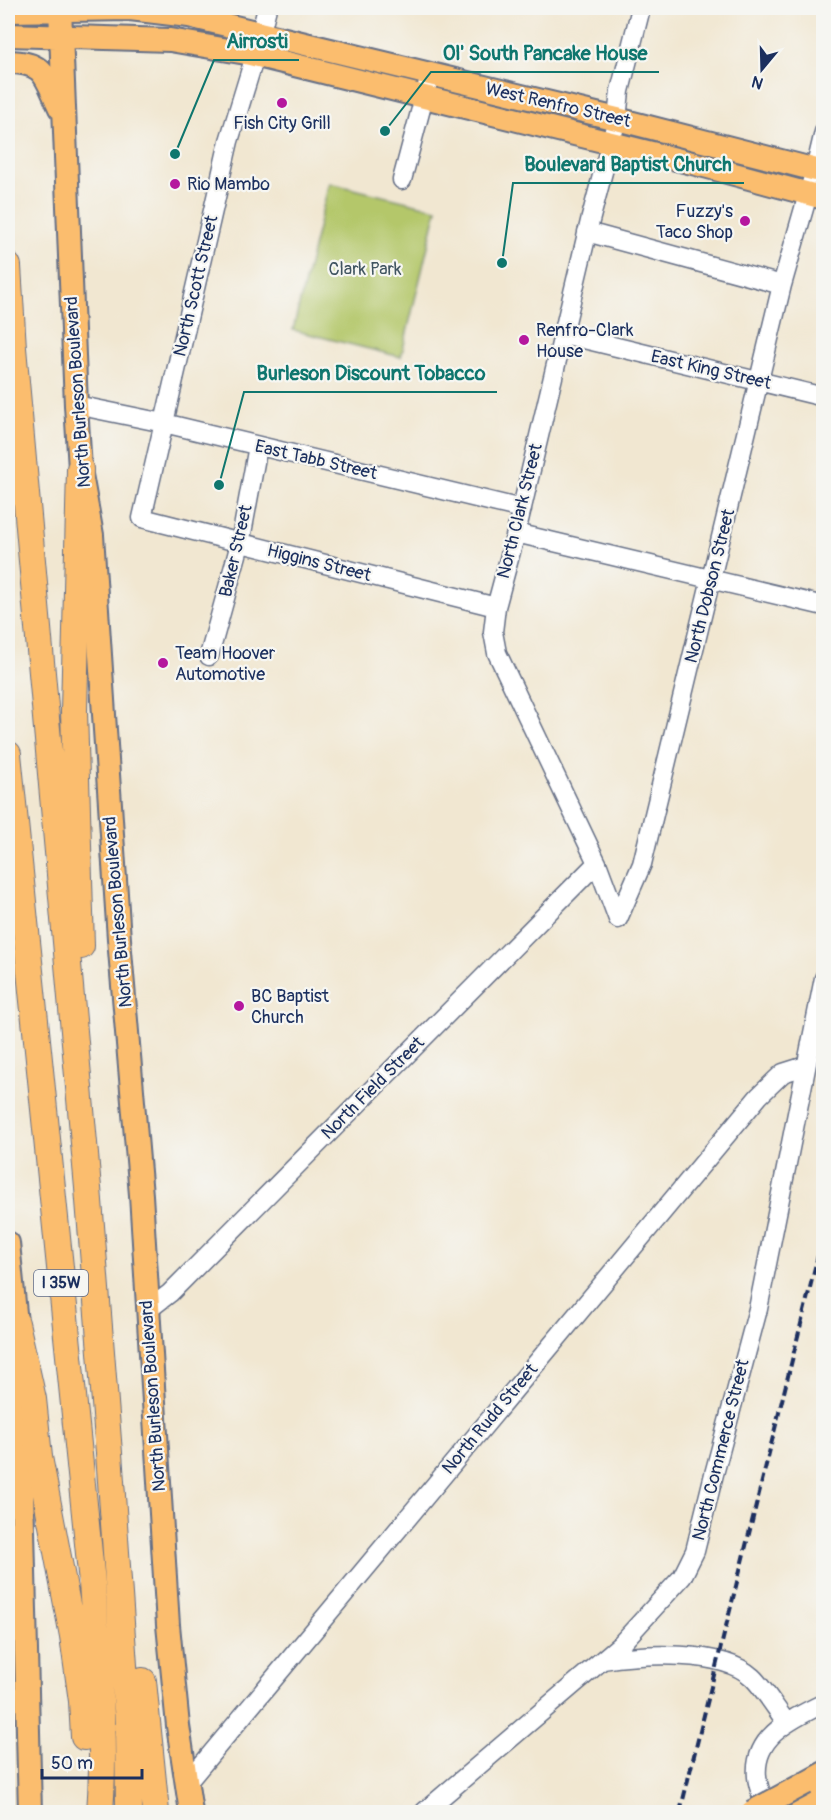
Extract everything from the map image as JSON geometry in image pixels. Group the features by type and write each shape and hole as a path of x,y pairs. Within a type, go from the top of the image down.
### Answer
{"highway":[{"name":"I 35W","path":"8,266 13,348 88,1188 109,1453 128,1722 129,1812"},
{"path":"80,469 74,711 82,986 95,1166 88,1188"},
{"name":"I 35W","path":"8,754 92,1582 99,1683 102,1779 100,1812"},
{"path":"16,1323 33,1399 39,1457 73,1636 82,1701 87,1812"},
{"path":"109,1453 123,1481 128,1518 156,1812"}],"main road":[{"name":"North Burleson Boulevard","path":"60,9 80,469 92,535 104,737 141,1186 168,1625 178,1726 191,1812"},
{"name":"West Renfro Street","path":"8,10 130,9 190,12 258,45 430,74 617,118 819,171"},
{"path":"8,35 258,45 424,98 816,196"},
{"path":"8,62 25,62 40,70 64,117"},
{"path":"8,1243 16,1323 30,1812"},
{"path":"752,1812 813,1794"}],"street":[{"name":"North Scott Street","path":"142,518 229,141 267,8"},
{"name":"North Clark Street","path":"597,863 497,653 493,632 496,607 617,118 620,91 641,8"},
{"path":"402,180 430,74"},
{"name":"North Dobson Street","path":"597,863 618,919 642,864 782,285 816,196 824,132"},
{"path":"587,232 782,285"},
{"name":"East King Street","path":"563,334 824,397"},
{"name":"East Tabb Street","path":"76,405 164,423 522,509"},
{"name":"Baker Street","path":"209,656 240,544 258,446"},
{"name":"Higgins Street","path":"142,518 496,607"},
{"path":"516,533 824,606"},
{"name":"North Field Street","path":"148,1310 170,1293 597,863"},
{"name":"North Commerce Street","path":"424,1812 620,1645 682,1576 695,1551 758,1309 824,978"},
{"name":"North Rudd Street","path":"186,1784 759,1096 783,1073 805,1066"},
{"path":"603,1660 637,1654 664,1654 717,1661 744,1670 754,1679 786,1722"},
{"path":"767,1812 757,1777 758,1757 769,1735 786,1722 824,1703"}],"green space":[{"name":"Clark Park","path":"329,183 437,209 401,357 293,330"}],"railway":[{"path":"680,1812 824,1231"}],"place":[{"name":"Fish City Grill","path":"282,103"},
{"name":"Ol' South Pancake House","path":"385,131"},
{"name":"Airrosti","path":"175,154"},
{"name":"Rio Mambo","path":"175,184"},
{"name":"Fuzzy's Taco Shop","path":"745,221"},
{"name":"Boulevard Baptist Church","path":"502,263"},
{"name":"Renfro-Clark House","path":"524,340"},
{"name":"Burleson Discount Tobacco","path":"219,485"},
{"name":"Team Hoover Automotive","path":"163,663"},
{"name":"BC Baptist Church","path":"239,1006"}]}
